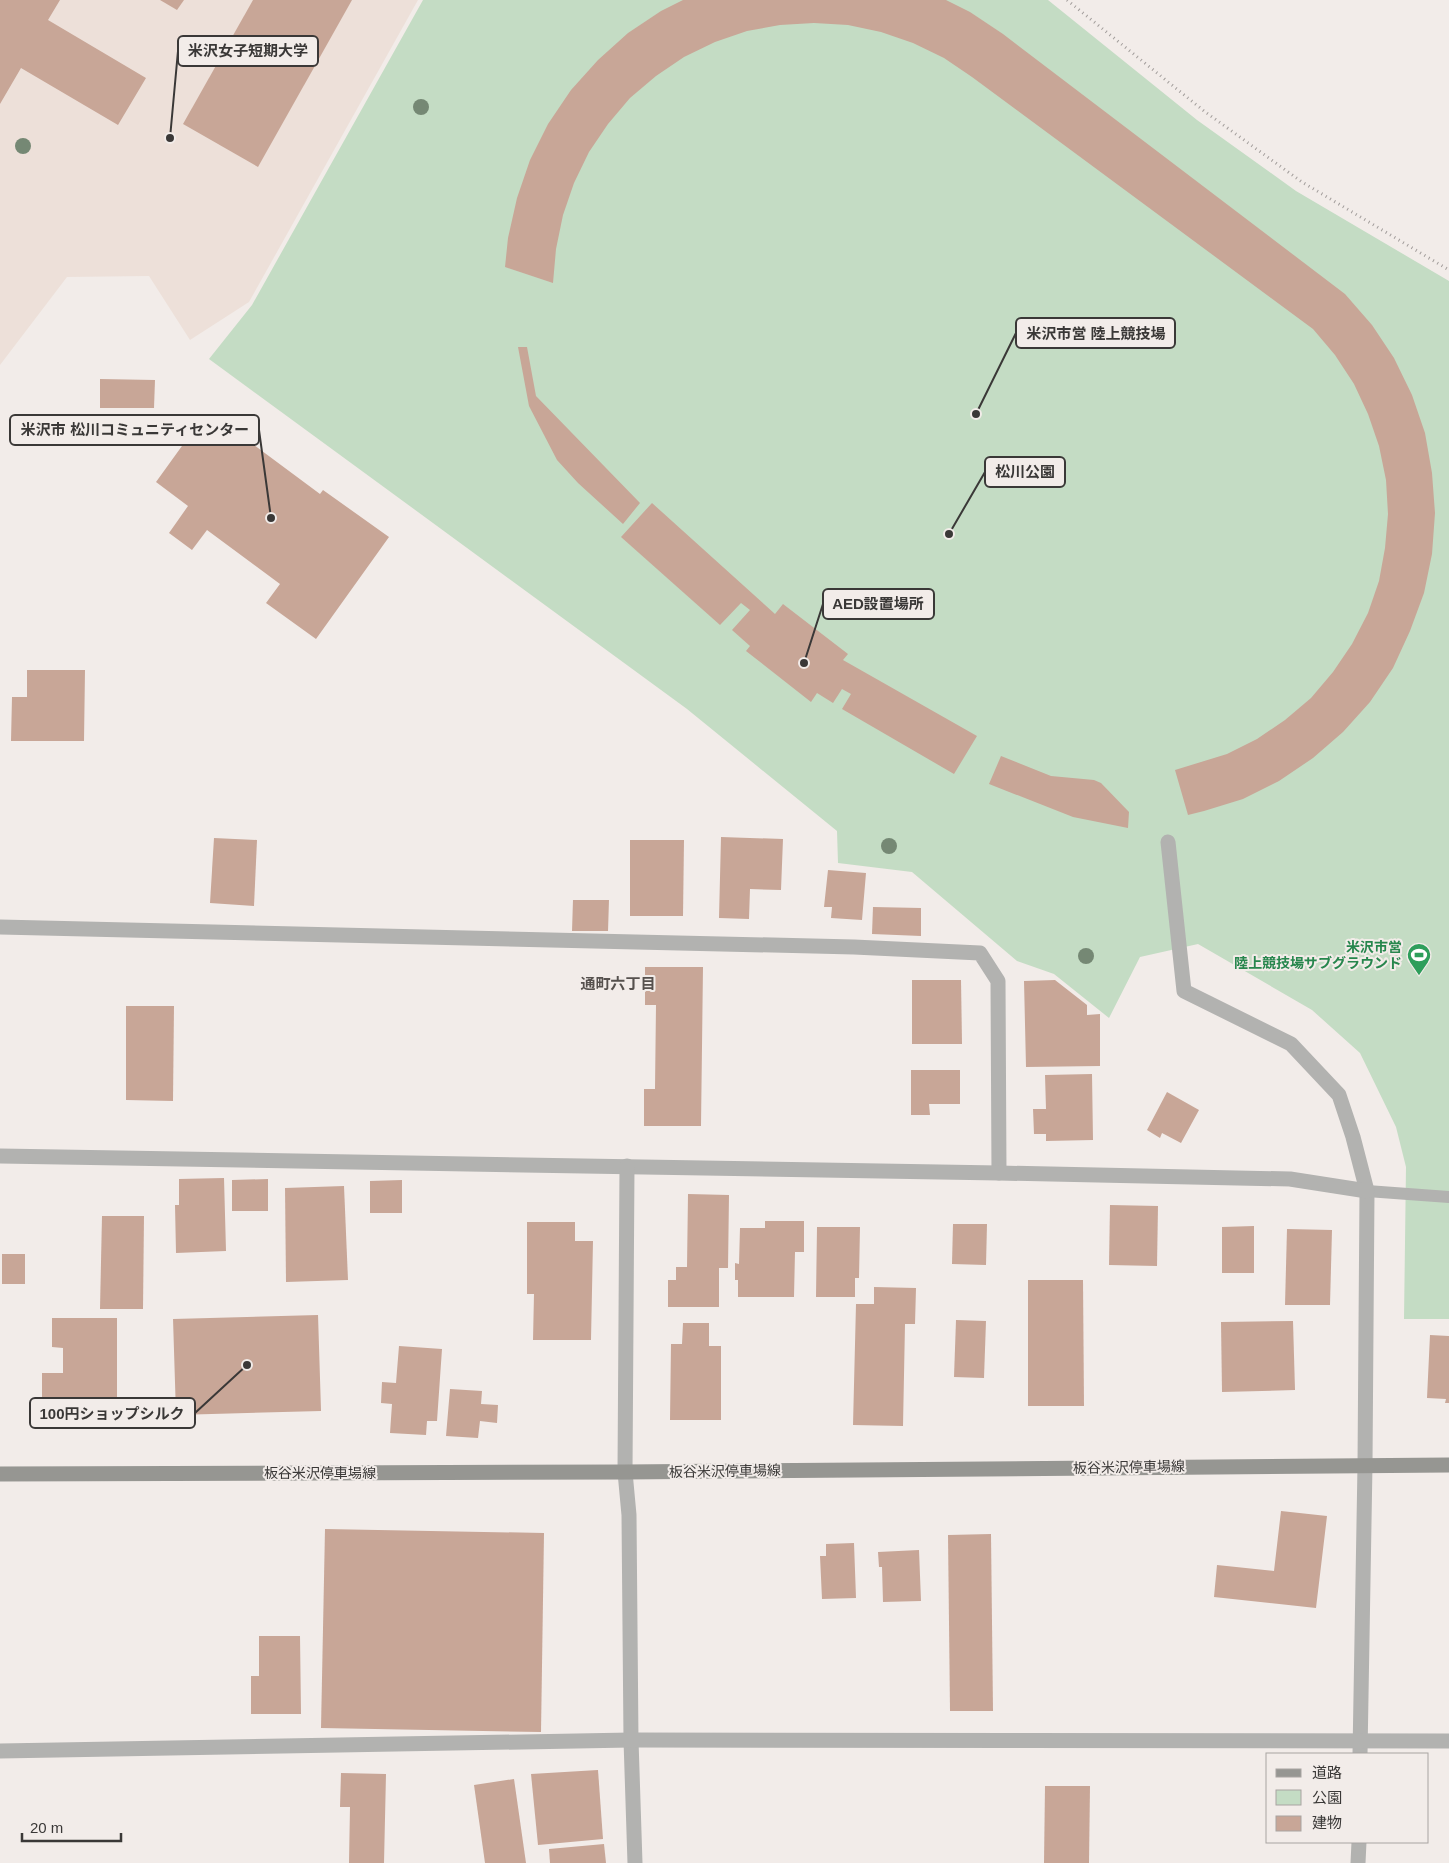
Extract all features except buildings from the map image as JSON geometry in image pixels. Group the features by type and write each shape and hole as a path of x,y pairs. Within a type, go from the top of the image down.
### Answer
{"main road":[{"name":"板谷米沢停車場線","path":"0,1474 625,1472 1449,1465"}],"street":[{"path":"1168,842 1184,991 1291,1044 1339,1095 1353,1137 1366,1191 1365,1465 1360,1747"},
{"path":"0,927 854,947 980,953 998,981 999,1172"},
{"path":"0,1156 999,1172 1290,1179 1366,1191"},
{"path":"627,1166 625,1472 629,1515 631,1740 635,1863"},
{"path":"0,1751 631,1740 1360,1747 1449,1741"},
{"path":"1358,1863 1359,1843"}],"lane":[{"path":"1366,1191 1449,1198"}],"path":[{"path":"1067,0 1204,110 1302,182 1449,270"}],"shaded area":[{"path":"0,0 418,0 249,302 190,340 149,276 67,277 0,365"}],"green space":[{"path":"423,0 1048,0 1197,120 1296,191 1449,281 1449,1319 1404,1319 1406,1167 1396,1127 1360,1053 1312,1010 1198,944 1140,957 1109,1018 1054,974 1017,961 912,872 838,863 837,831 687,709 209,359 252,305"}],"place":[{"name":"米沢女子短期大学","path":"170,138"},
{"name":"米沢市営 陸上競技場","path":"976,414"},
{"name":"米沢市 松川コミュニティセンター","path":"271,518"},
{"name":"松川公園","path":"949,534"},
{"name":"AED設置場所","path":"804,663"},
{"name":"米沢市営 陸上競技場サブグラウンド","path":"1419,976"},
{"name":"100円ショップシルク","path":"247,1365"}],"district":[{"name":"通町六丁目","path":"618,983"}]}
